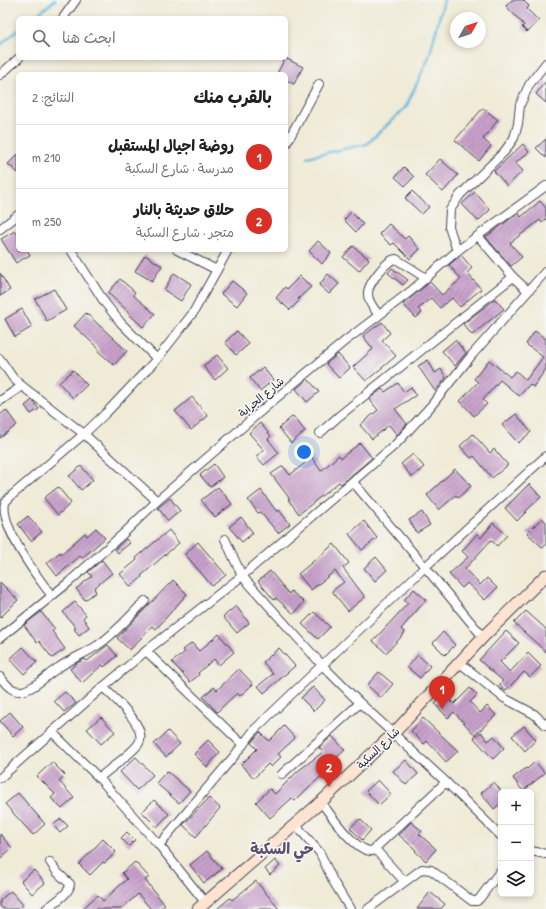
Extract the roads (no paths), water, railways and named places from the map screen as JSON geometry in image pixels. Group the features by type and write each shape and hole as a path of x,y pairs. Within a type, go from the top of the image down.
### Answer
{"main road":[{"name":"شارع السكبة","path":"202,906 296,825 394,733 483,637 546,575"}],"street":[{"path":"64,16 76,0"},
{"path":"0,75 17,60"},
{"path":"457,251 449,227 450,210 460,195 504,152 514,138 518,124 520,106 529,85 546,63"},
{"path":"288,140 319,84"},
{"name":"شارع الجرابة","path":"0,638 52,596 123,534 157,501 275,399 426,278 457,251 546,186"},
{"path":"0,228 16,216"},
{"path":"478,236 528,291"},
{"path":"72,252 105,303 121,322 157,359"},
{"path":"181,252 217,270"},
{"path":"52,596 20,555 12,540 6,526 4,513 5,504 11,496 84,434 157,359 193,313 227,252"},
{"path":"379,315 369,300 368,289 382,269 392,259 396,259 426,278"},
{"path":"0,778 103,687 146,651 242,576 395,445 430,408 472,355 546,271"},
{"path":"320,433 513,276"},
{"path":"0,359 13,378 84,434 157,501"},
{"path":"0,400 22,386"},
{"path":"159,846 255,729 323,666 425,567 546,456"},
{"path":"353,482 483,637"},
{"path":"225,539 242,576 323,666 360,703 446,782 498,833"},
{"path":"0,677 12,690 23,691 63,664 107,639 145,601"},
{"path":"146,651 243,745"},
{"path":"460,663 504,698 534,714 546,725"},
{"path":"99,778 132,751 138,744 141,737 134,720 103,687"},
{"path":"282,774 360,703"},
{"path":"52,732 99,778 159,846 202,906"},
{"path":"321,802 349,836 363,849 369,851 375,849 446,782"},
{"path":"296,825 320,853 333,881 350,909"},
{"path":"375,849 404,881"},
{"path":"534,852 546,854"},
{"path":"48,908 68,891 70,887 70,884 57,872 50,862"},
{"path":"368,909 422,869 431,870 472,901 476,901 480,898 498,874"}],"waterway":[{"path":"35,16 55,0"},
{"path":"307,157 367,144 406,107 429,57 444,0"},
{"path":"0,45 16,32"}],"place":[{"name":"روضة اجيال المستقبل","path":"442,709"},
{"name":"حلاق حديثة بالنار","path":"329,787"}],"district":[{"name":"حي السكبة","path":"282,849"}]}
